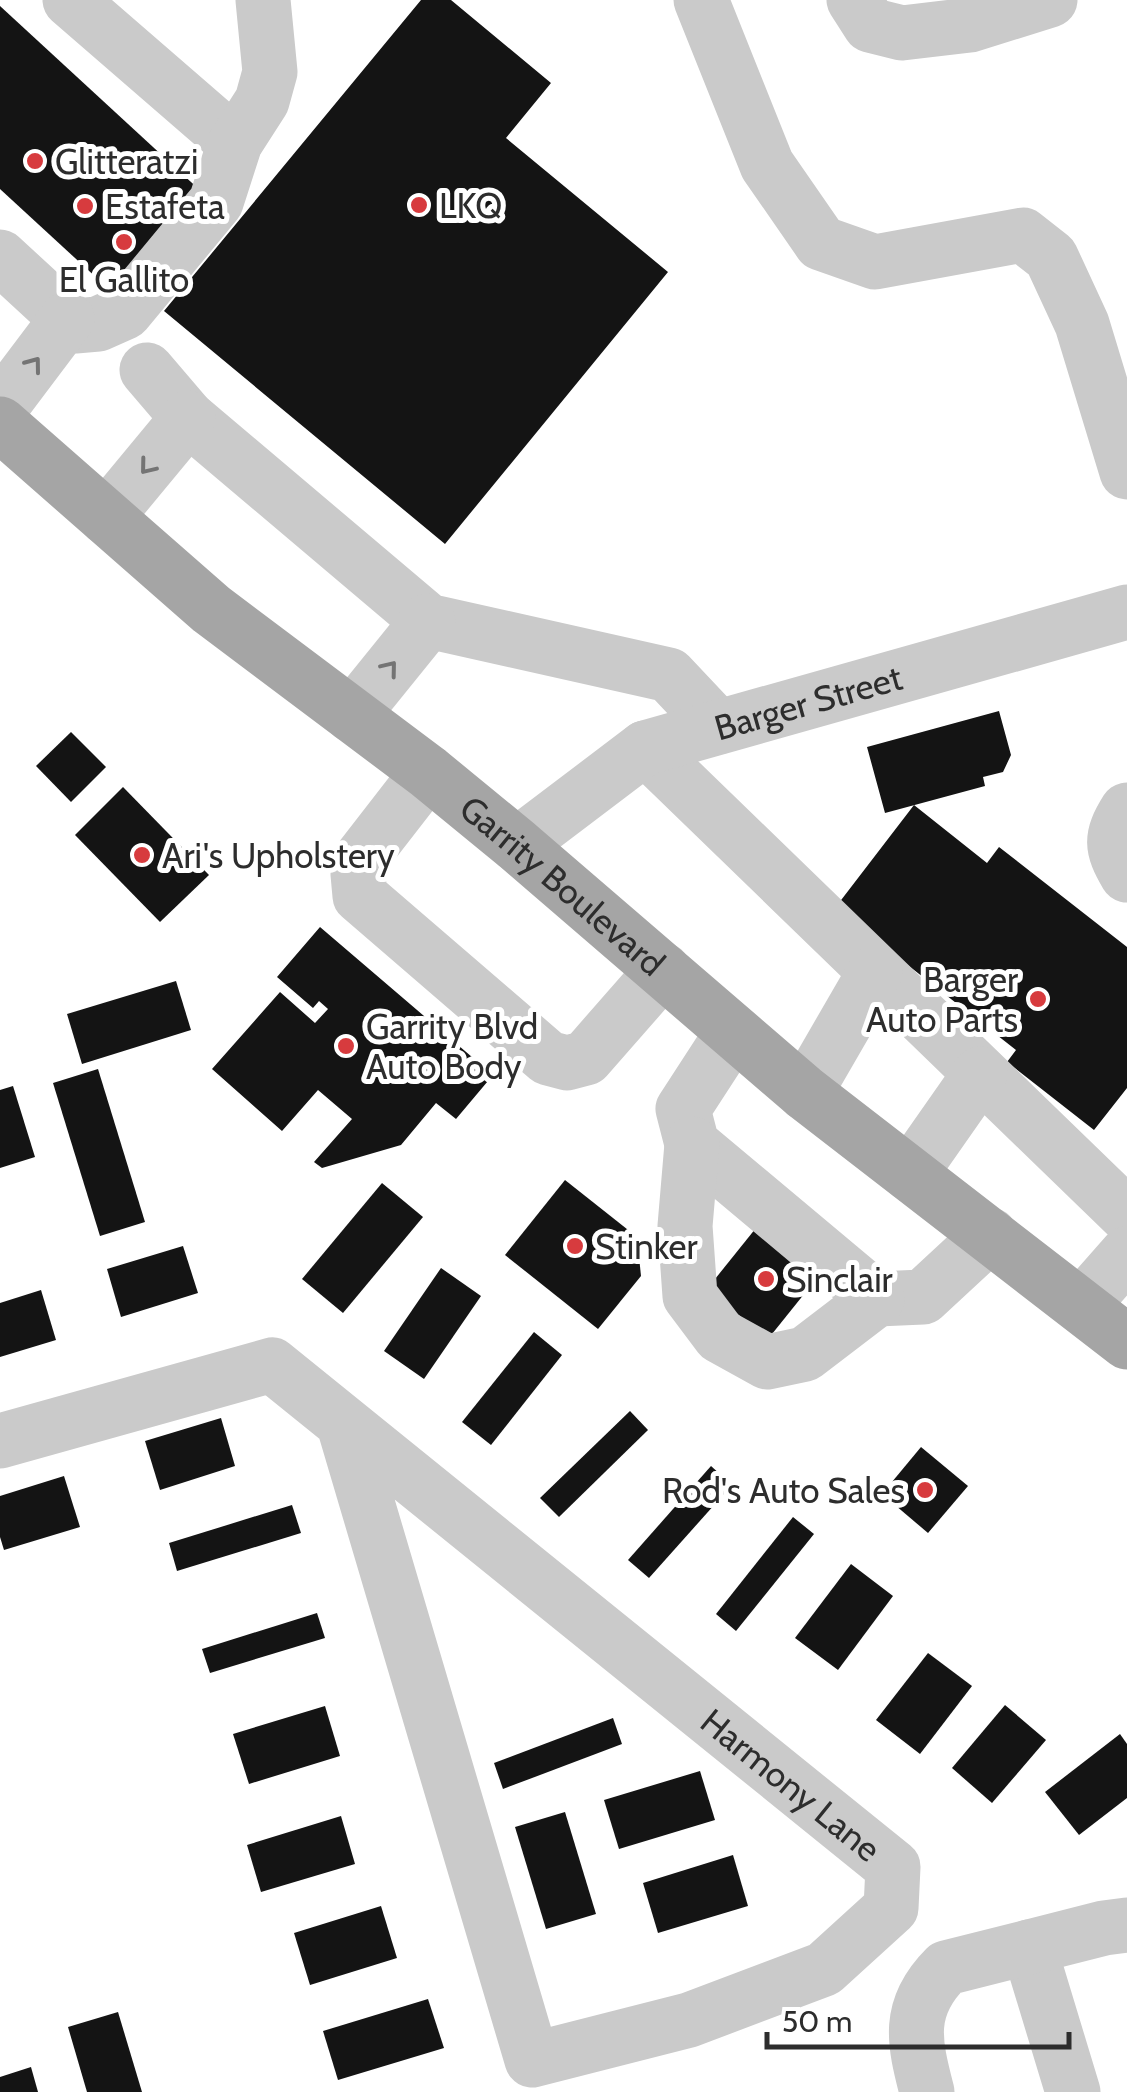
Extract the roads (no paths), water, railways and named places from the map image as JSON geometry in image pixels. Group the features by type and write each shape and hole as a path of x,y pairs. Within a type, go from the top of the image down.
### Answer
{"main road":[{"name":"Garrity Boulevard","path":"0,424 211,608 517,844 805,1093 1127,1342"}],"street":[{"path":"70,0 236,142"},
{"path":"0,257 75,326 98,324 125,312 216,202 236,142 262,101 270,72 263,0"},
{"path":"701,0 767,165 821,244 874,262 1023,235 1051,257 1082,324 1127,472"},
{"path":"854,0 870,25 902,33 970,24 1050,0"},
{"path":"0,408 67,320"},
{"path":"147,370 188,418 428,620 669,676 718,727"},
{"path":"106,517 188,418"},
{"name":"Barger Street","path":"517,844 644,748 1127,612"},
{"path":"352,715 428,620"},
{"path":"644,748 1127,1215"},
{"path":"428,772 362,857 358,874 360,896 548,1058 568,1062 586,1058 663,970"},
{"path":"1127,810 1116,828 1114,852 1127,875"},
{"path":"805,1093 875,972"},
{"path":"733,1032 683,1109 692,1144 685,1226 690,1296 720,1336 767,1362 805,1354 877,1298 923,1297 990,1235"},
{"path":"910,1174 980,1074"},
{"path":"692,1144 877,1298"},
{"path":"1082,1305 1127,1254"},
{"name":"Harmony Lane","path":"0,1441 272,1365 893,1867 891,1908 824,1969 689,2020 532,2060 344,1425"},
{"path":"926,2092 914,2042 927,1986 946,1968 1127,1926"},
{"path":"1029,1947 1073,2092"}],"place":[{"name":"Glitteratzi","path":"35,161"},
{"name":"LKQ","path":"419,205"},
{"name":"Estafeta","path":"85,206"},
{"name":"El Gallito","path":"124,242"},
{"name":"Ari's Upholstery","path":"142,855"},
{"name":"Barger Auto Parts","path":"1038,999"},
{"name":"Garrity Blvd Auto Body","path":"346,1046"},
{"name":"Stinker","path":"575,1246"},
{"name":"Sinclair","path":"766,1279"},
{"name":"Rod's Auto Sales","path":"925,1490"}]}
